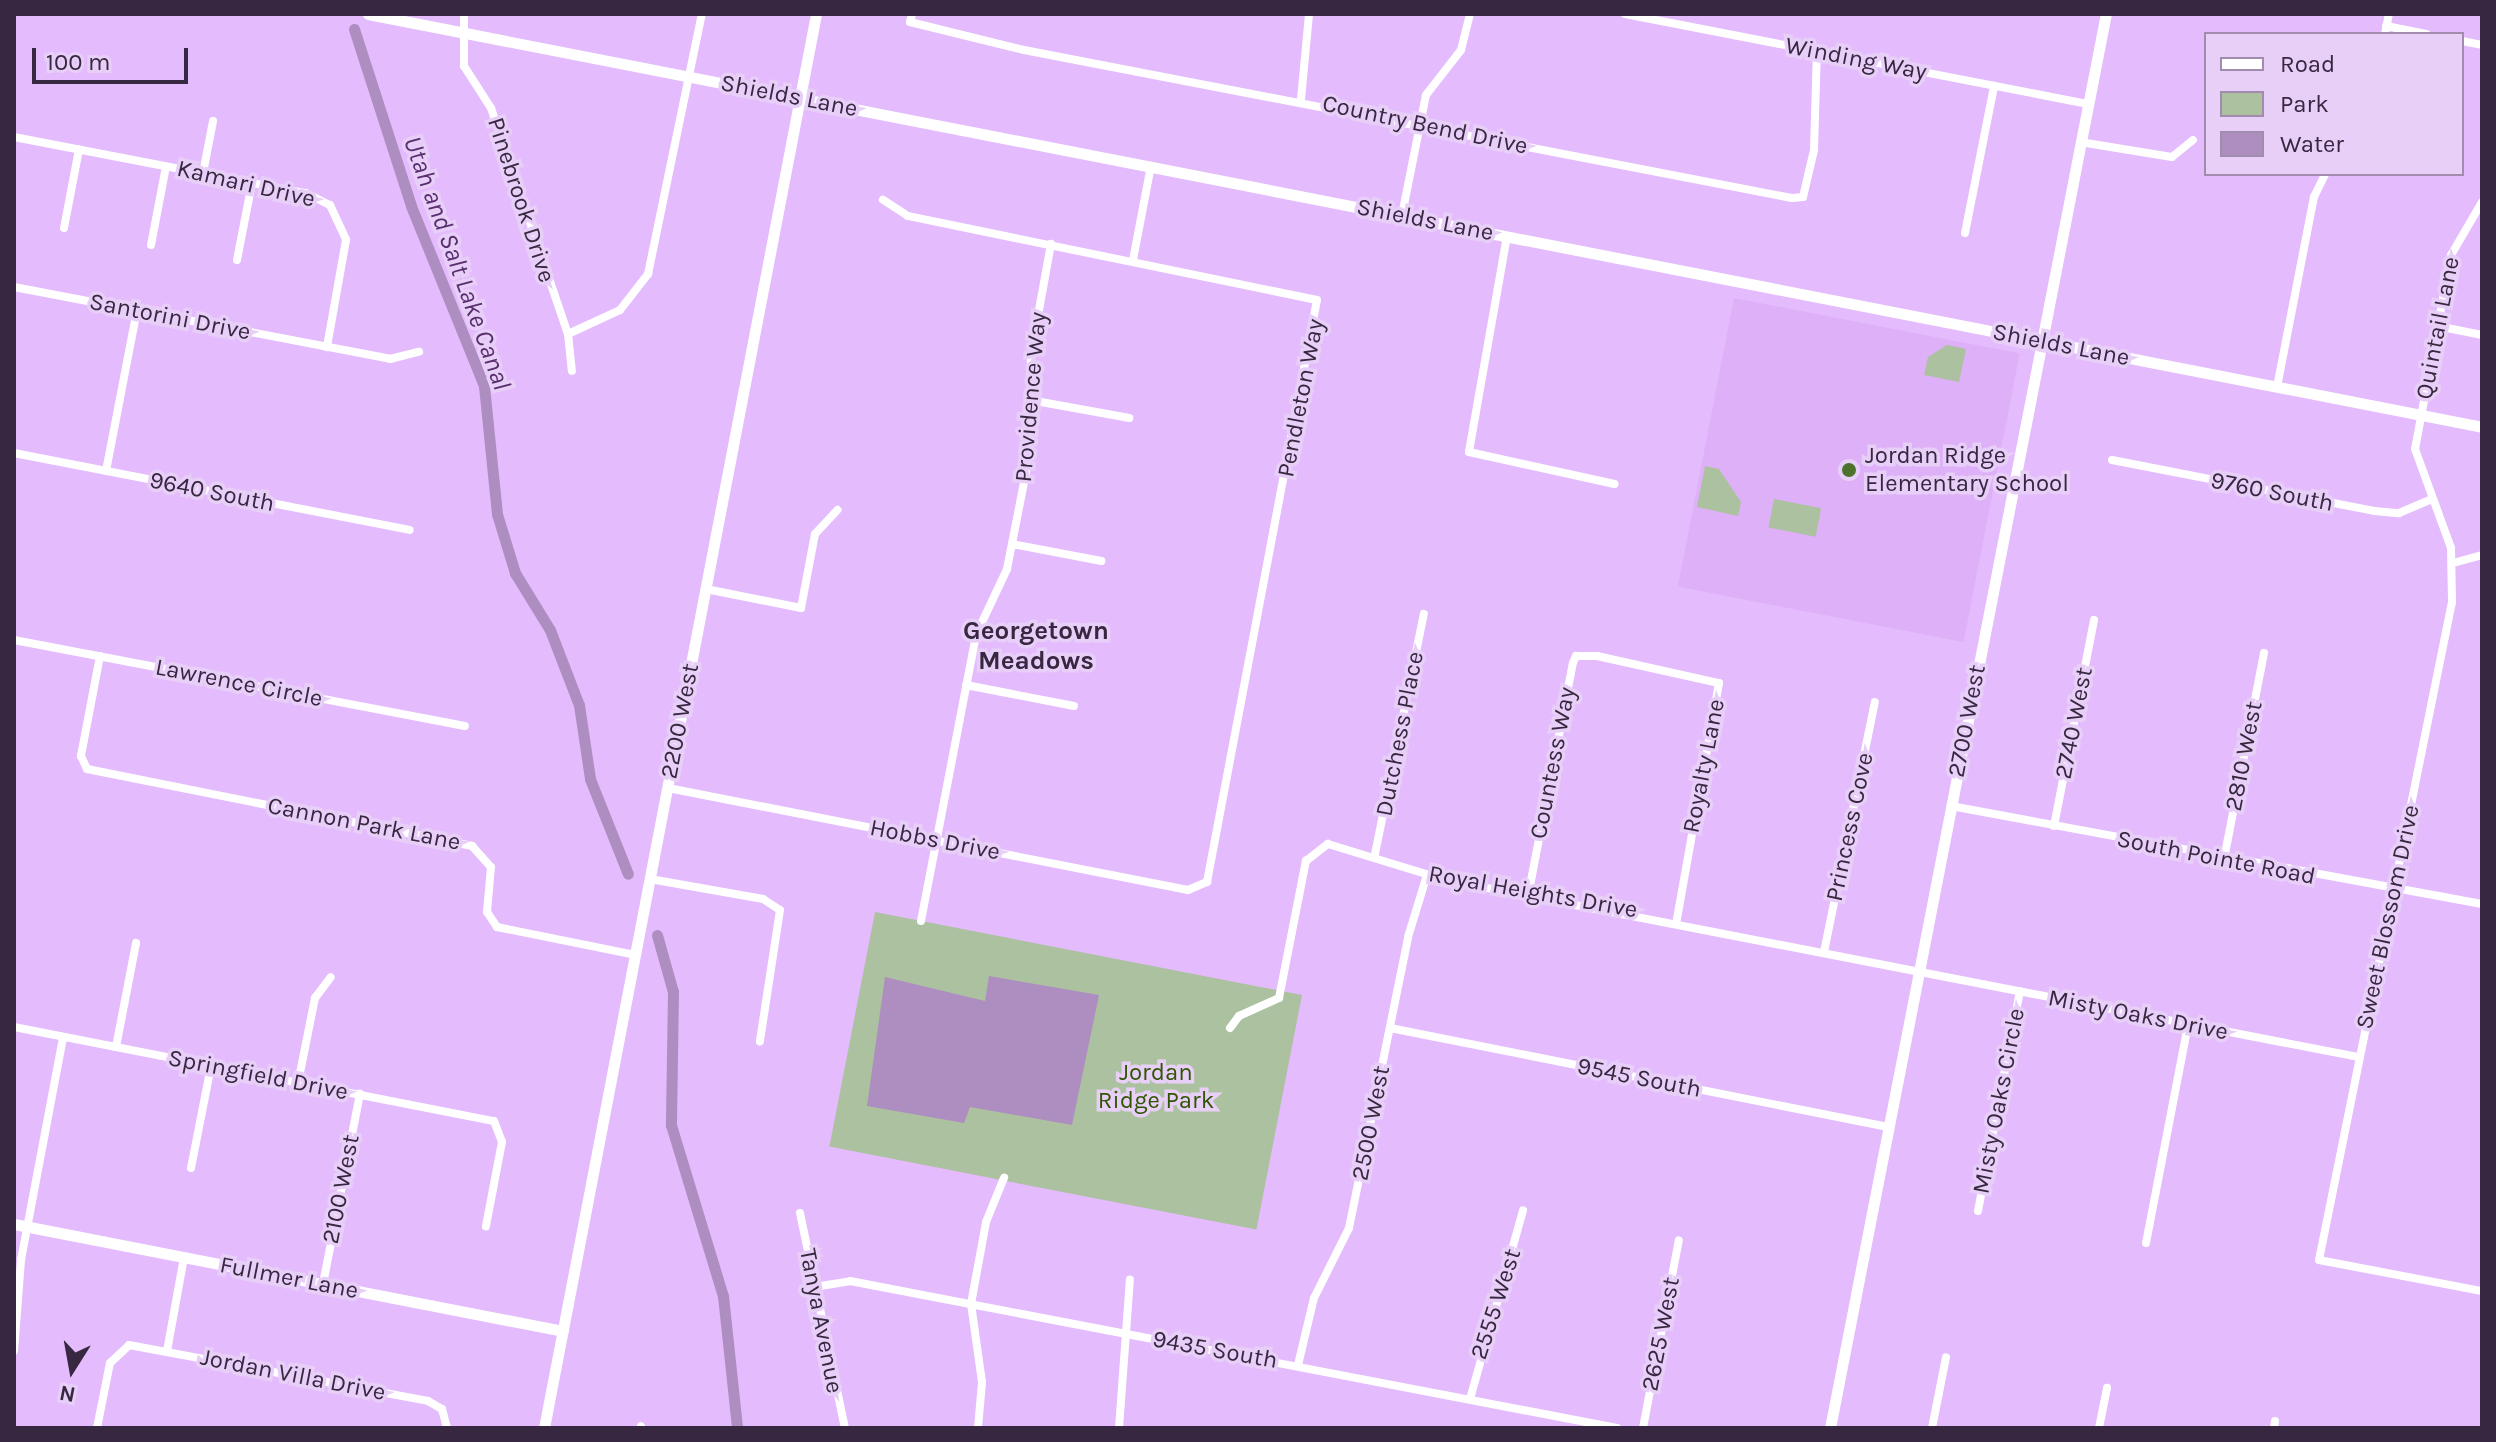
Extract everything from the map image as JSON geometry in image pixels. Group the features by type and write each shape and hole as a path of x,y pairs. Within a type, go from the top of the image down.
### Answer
{"main road":[{"name":"Shields Lane","path":"368,14 2482,427"},
{"name":"2200 West","path":"544,1428 816,14"},
{"name":"2700 West","path":"1830,1428 2106,14"},
{"name":"Fullmer Lane","path":"14,1224 563,1331"}],"street":[{"name":"Pinebrook Drive","path":"464,14 464,66 491,108 568,334 572,371"},
{"path":"568,334 620,310 648,274 702,14"},
{"name":"Country Bend Drive","path":"912,14 910,22 1024,50 1301,99 1803,197 1815,138 1817,51"},
{"path":"1301,99 1309,14"},
{"path":"1402,215 1420,122 1431,85 1461,50 1470,14"},
{"name":"Winding Way","path":"1625,14 2088,104"},
{"path":"2389,14 2385,30 2406,32"},
{"path":"1965,233 1994,86"},
{"path":"203,173 213,121"},
{"name":"Kamari Drive","path":"14,137 315,196 342,220 345,250 327,347"},
{"path":"2080,142 2172,157 2193,140"},
{"path":"64,228 79,149"},
{"path":"151,245 166,166"},
{"path":"1133,260 1151,166"},
{"path":"2277,387 2314,197 2324,176"},
{"path":"237,260 252,183"},
{"name":"Pendleton Way","path":"883,200 908,216 1304,293 1319,307 1203,889"},
{"name":"Quintail Lane","path":"2420,415 2454,246 2482,202"},
{"path":"1507,236 1469,452 1615,484"},
{"name":"Providence Way","path":"921,921 976,635 1002,586 1012,544 1031,440 1030,400 1051,244"},
{"name":"Santorini Drive","path":"14,287 390,359 419,352"},
{"path":"106,471 137,310"},
{"path":"2437,326 2482,335"},
{"path":"1030,400 1129,418"},
{"name":"Sweet Blossom Drive","path":"2420,415 2416,468 2453,563 2452,602 2396,893 2358,1057 2319,1260 2482,1291"},
{"name":"9640 South","path":"14,453 410,530"},
{"name":"9760 South","path":"2112,460 2386,513 2430,500"},
{"path":"706,589 801,608 815,534 837,510"},
{"path":"1012,544 1101,561"},
{"path":"2453,563 2482,555"},
{"name":"Dutchess Place","path":"1375,854 1424,614"},
{"name":"2740 West","path":"2054,826 2094,620"},
{"name":"Lawrence Circle","path":"14,640 465,726"},
{"name":"2810 West","path":"2224,859 2264,653"},
{"name":"Cannon Park Lane","path":"100,656 81,756 91,771 472,846 491,867 487,912 497,927 636,955"},
{"name":"Countess Way","path":"1528,896 1576,656 1649,666"},
{"name":"Royalty Lane","path":"1649,666 1719,683 1677,919"},
{"path":"966,685 1074,706"},
{"name":"Princess Cove","path":"1824,952 1875,702"},
{"name":"Hobbs Drive","path":"668,788 1203,889"},
{"name":"South Pointe Road","path":"1951,806 2396,893 2482,904"},
{"name":"Royal Heights Drive","path":"1230,1028 1239,1016 1279,998 1310,855 1328,844 1375,854 1427,875 1528,896 1677,919 1918,972"},
{"name":"2500 West","path":"1298,1365 1314,1298 1352,1218 1390,1028 1427,875"},
{"path":"650,879 763,899 780,910 760,1041"},
{"path":"116,1047 136,943"},
{"name":"Misty Oaks Drive","path":"1918,972 2358,1057"},
{"path":"298,1083 315,998 331,977"},
{"name":"Misty Oaks Circle","path":"1978,1211 2020,991"},
{"path":"2146,1243 2188,1025"},
{"name":"Springfield Drive","path":"14,1027 360,1094 500,1125 486,1226"},
{"name":"9545 South","path":"1390,1028 1888,1127"},
{"path":"14,1351 27,1227 63,1037"},
{"path":"191,1168 211,1066"},
{"name":"2100 West","path":"323,1284 360,1094"},
{"path":"978,1428 982,1382 971,1304 986,1222 1004,1178"},
{"name":"2555 West","path":"1470,1399 1523,1210"},
{"name":"Tanya Avenue","path":"800,1213 845,1428"},
{"name":"2625 West","path":"1643,1428 1679,1240"},
{"path":"167,1351 184,1257"},
{"path":"1119,1428 1130,1279"},
{"name":"9435 South","path":"814,1287 850,1281 1617,1428"},
{"name":"Jordan Villa Drive","path":"97,1428 110,1363 123,1346 167,1351 428,1401 442,1409 447,1428"},
{"path":"1932,1428 1946,1357"},
{"path":"2099,1428 2107,1388"}],"shaded area":[{"name":"Jordan Ridge Elementary School","path":"1734,298 2020,354 1964,642 1678,587"}],"green space":[{"path":"1947,345 1966,349 1959,382 1924,375 1928,357"},
{"path":"1705,466 1719,469 1741,502 1738,516 1697,507"},
{"path":"1774,499 1821,508 1816,537 1768,527"},
{"name":"Jordan Ridge Park","path":"875,912 1302,995 1256,1230 829,1147"}],"water":[{"path":"989,976 1099,995 1072,1125 970,1107 964,1123 867,1106 885,977 985,1001"}],"waterway":[{"name":"Utah and Salt Lake Canal","path":"354,29 411,206 484,386 497,514 515,573 550,630 579,705 590,779 628,874"},
{"name":"Utah and Salt Lake Canal","path":"657,935 673,992 671,1125 723,1296 737,1428"}],"place":[{"name":"Jordan Ridge Elementary School","path":"1849,470"}],"district":[{"name":"Georgetown Meadows","path":"1036,646"}]}
